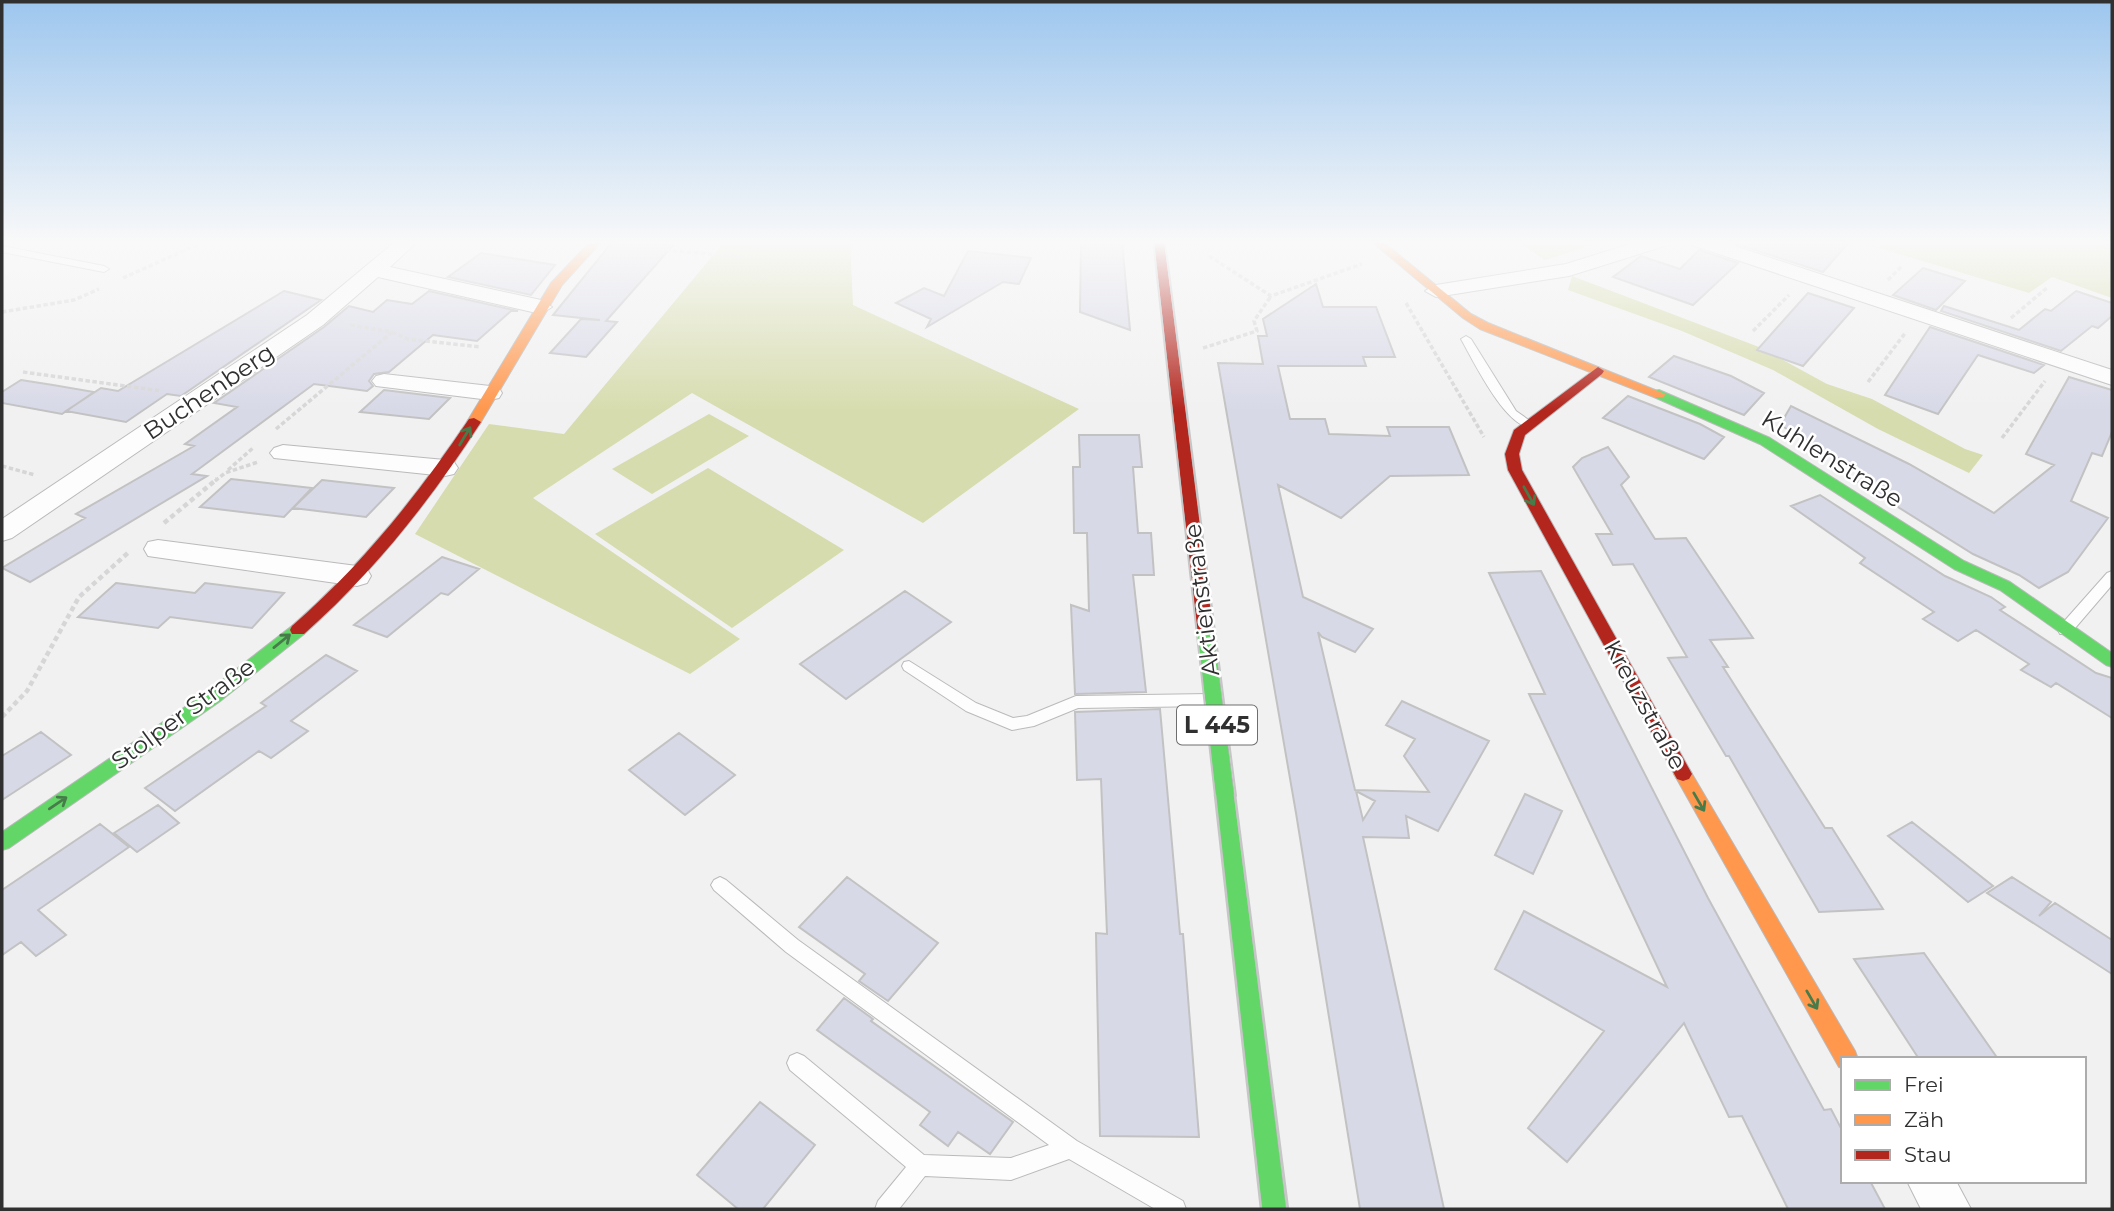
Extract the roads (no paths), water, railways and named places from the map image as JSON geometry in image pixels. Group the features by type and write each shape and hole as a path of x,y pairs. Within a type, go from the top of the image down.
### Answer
{"street":[{"name":"Buchenberg","path":"2,532 315,320 342,298"},
{"path":"491,298 539,309"},
{"name":"Stolper Straße","path":"2,842 230,682 356,576 400,528 445,468 547,298"},
{"name":"Aktienstraße","path":"1165,298 1274,1209"},
{"name":"Kuhlenstraße","path":"1445,298 1467,316 1506,336 1712,415 1765,441 1959,565 2005,586 2112,661"},
{"path":"1873,298 2056,361 2110,376"},
{"path":"1524,429 1598,371"},
{"path":"384,381 491,393"},
{"name":"Kreuzstraße","path":"1524,429 1514,441 1512,454 1515,470 1650,716 1846,1057"},
{"path":"273,441 445,468"},
{"path":"150,541 356,576"},
{"path":"1930,1183 1948,1209"}],"lane":[{"path":"1466,339 1524,429"},
{"path":"2065,630 2112,576"},
{"path":"909,666 971,707 1012,724 1029,723 1076,702 1214,700"},
{"path":"720,885 792,946 1070,1148 1175,1209"},
{"path":"797,1063 920,1165 1011,1169 1070,1148"},
{"path":"886,1209 920,1165"}],"tram line":[{"path":"1159,298 1215,796"},
{"path":"1172,298 1236,796"},
{"path":"1215,795 1261,1209"},
{"path":"1235,795 1288,1209"}]}
